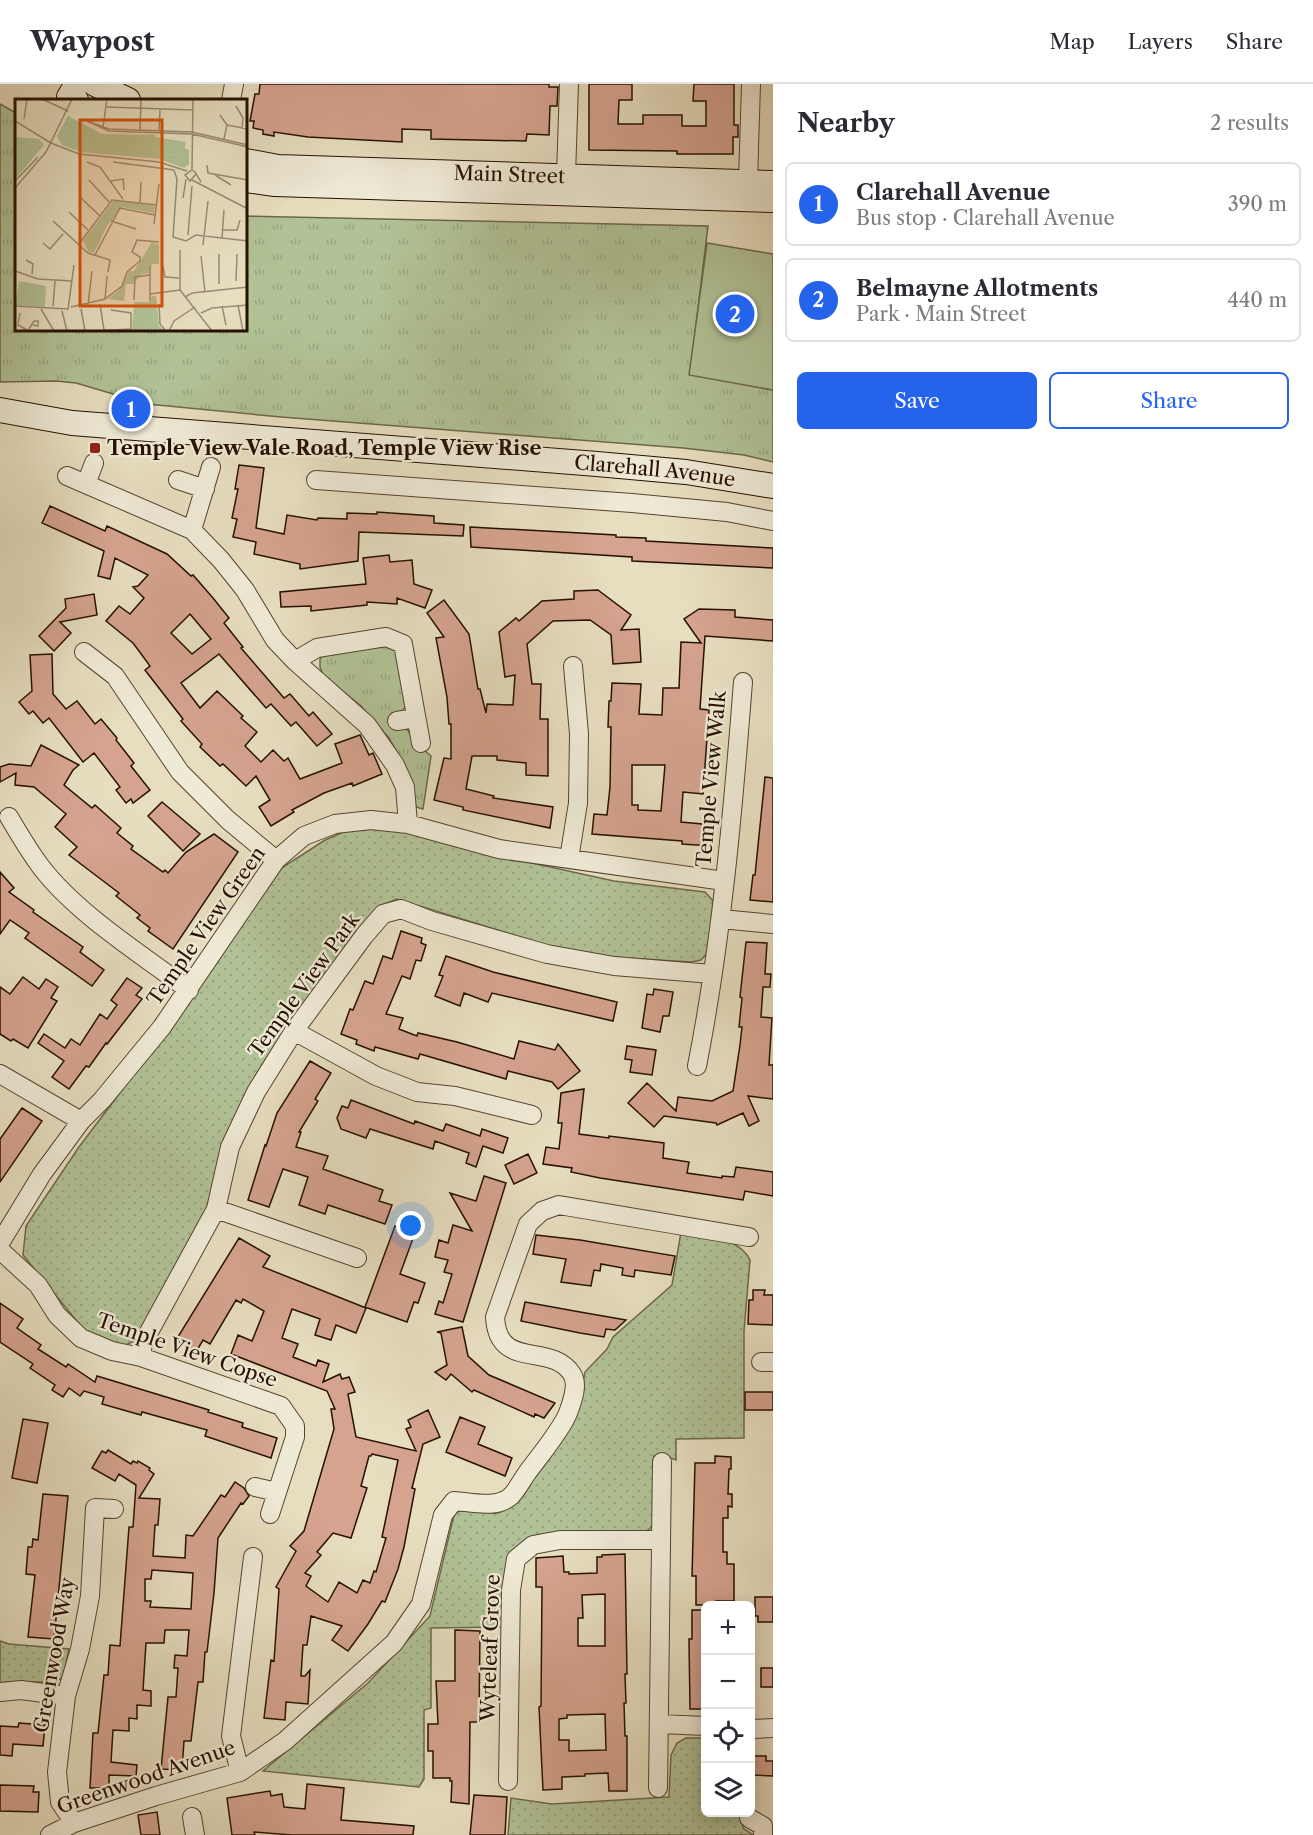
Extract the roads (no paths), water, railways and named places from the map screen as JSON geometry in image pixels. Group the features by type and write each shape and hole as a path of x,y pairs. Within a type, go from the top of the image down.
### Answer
{"street":[{"path":"95,84 126,99"},
{"path":"231,99 234,84"},
{"path":"566,176 569,84"},
{"path":"748,182 751,84"},
{"name":"Main Street","path":"248,161 278,167 773,183"},
{"name":"Main Street","path":"248,180 275,184 773,200"},
{"name":"Clarehall Avenue","path":"0,410 72,423 597,464 686,472 773,486"},
{"path":"86,484 94,463"},
{"path":"192,530 211,468"},
{"path":"67,476 192,530 221,560 245,591 275,640 295,661 368,725 394,765 405,787 408,824"},
{"path":"177,480 205,489"},
{"path":"315,480 644,504 727,512 773,521"},
{"path":"295,661 317,648 386,637 403,644 421,743"},
{"path":"84,652 115,676 180,772 228,820 276,860"},
{"path":"569,859 578,803 579,734 573,666"},
{"name":"Temple View Walk","path":"697,1066 721,919 743,682"},
{"path":"397,721 416,718"},
{"path":"9,817 42,868 66,894 101,924 189,990"},
{"name":"Temple View Green","path":"0,1243 42,1174 81,1121 102,1100 162,1028 276,860 304,837 335,824 371,820 408,824 499,849 724,880"},
{"name":"Temple View Park","path":"141,1357 143,1343 216,1209 231,1147 256,1092 294,1031 364,936 383,914 401,909 432,921 547,954 614,966 712,974"},
{"path":"721,919 773,924"},
{"path":"294,1031 376,1076 417,1092 455,1096 532,1115"},
{"path":"0,1074 81,1121"},
{"name":"Greenwood Avenue","path":"50,1835 74,1823 240,1772 285,1741 394,1643 421,1604 443,1515 454,1501 495,1504 511,1496 567,1415 575,1382 572,1374 564,1365 552,1359 516,1352 507,1347 500,1340 496,1328 495,1317 528,1224 542,1211 560,1205 749,1237"},
{"path":"216,1209 357,1258"},
{"name":"Temple View Copse","path":"0,1250 38,1285 57,1315 81,1338 112,1351 141,1357 281,1406 295,1426 295,1437 270,1514"},
{"path":"658,1788 662,1462"},
{"path":"255,1487 277,1492"},
{"name":"Greenwood Way","path":"74,1823 60,1802 57,1772 66,1696 80,1649 90,1596 95,1508 114,1509"},
{"name":"Wyteleaf Grove","path":"508,1781 511,1590 516,1559 533,1545 560,1540 661,1540"},
{"path":"240,1772 231,1736 253,1557"},
{"path":"0,1692 21,1690 66,1696"},
{"path":"659,1724 701,1726"},
{"path":"755,1729 773,1728"},
{"path":"749,1818 763,1826 763,1835"}],"place":[{"name":"Belmayne Allotments","path":"735,314"},
{"name":"Clarehall Avenue","path":"131,409"},
{"name":"Temple View Vale Road, Temple View Rise","path":"95,448"}]}
